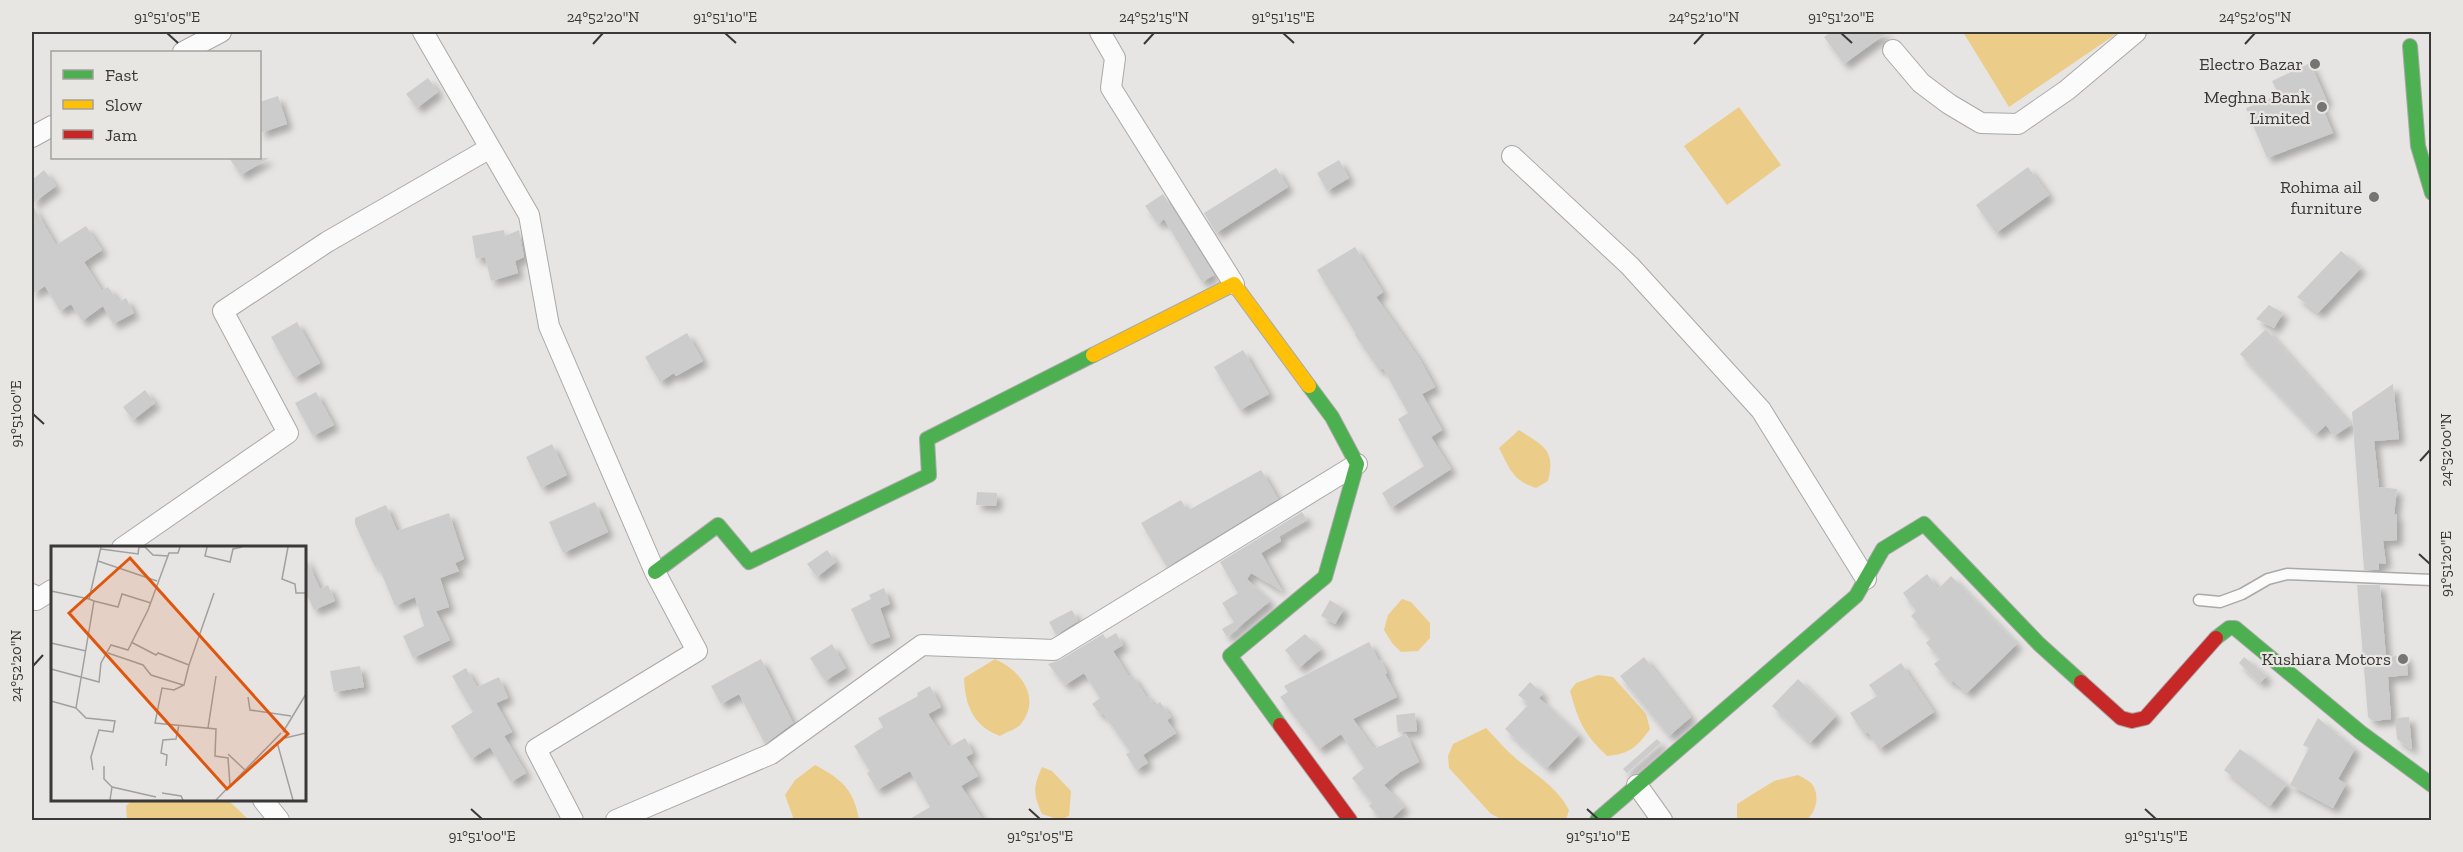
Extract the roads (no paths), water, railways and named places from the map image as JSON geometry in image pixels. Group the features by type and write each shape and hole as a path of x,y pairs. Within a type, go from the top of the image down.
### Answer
{"main road":[{"path":"2410,39 2415,56 2422,63"},
{"path":"2410,39 2418,146 2432,193"},
{"path":"655,572 718,525 749,562 930,475 927,439 1234,284 1332,417 1357,464 1325,577 1230,656 1350,820"},
{"path":"1597,820 1856,596 1882,549 1924,524 2039,644 2121,718 2132,721 2145,718 2220,634 2229,628 2235,628 2361,732 2432,785"}],"street":[{"path":"185,51 221,32"},
{"path":"423,32 529,215 549,326 655,572 698,651 536,749 573,820"},
{"path":"1100,32 1115,58 1111,88 1234,284"},
{"path":"1893,50 1921,82 1949,104 1982,123 2018,124 2067,90 2136,32"},
{"path":"32,137 51,127"},
{"path":"125,546 288,433 223,311 327,242 490,148"},
{"path":"1512,156 1630,266 1761,410 1866,579"},
{"path":"616,820 771,754 922,645 1054,650 1357,464"},
{"path":"1637,785 1662,820"},
{"path":"264,801 279,820"}],"lane":[{"path":"2199,600 2220,602 2242,594 2268,579 2287,574 2432,580"}],"place":[{"name":"Electro Bazar","path":"2315,64"},
{"name":"Meghna Bank Limited","path":"2322,107"},
{"name":"Rohima ail furniture","path":"2374,197"},
{"name":"Kushiara Motors","path":"2403,659"}]}
